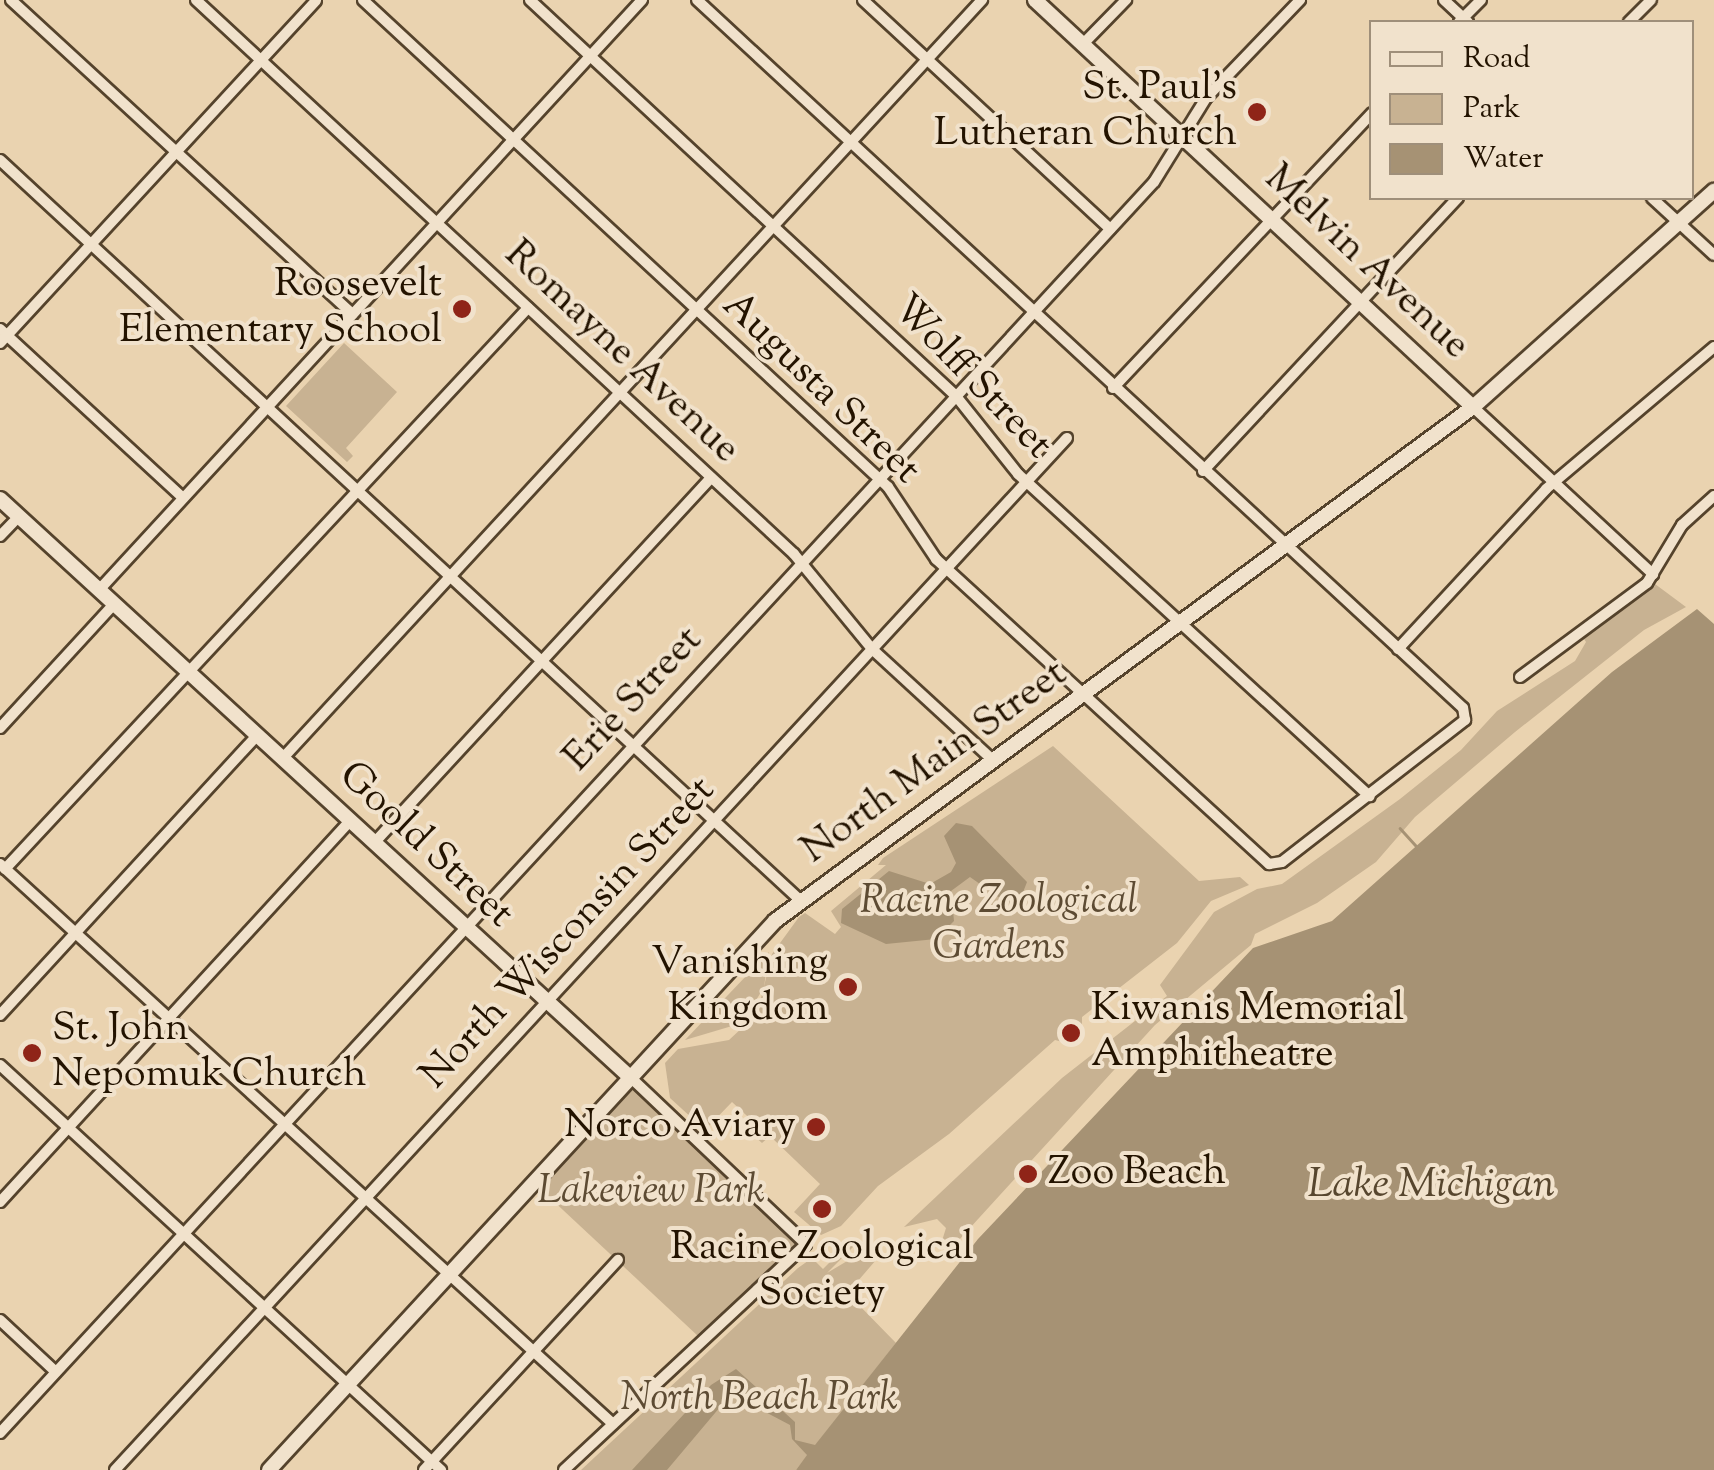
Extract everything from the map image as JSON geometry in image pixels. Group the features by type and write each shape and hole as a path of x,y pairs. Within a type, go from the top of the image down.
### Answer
{"main road":[{"name":"Melvin Avenue","path":"1035,0 1473,407"},
{"name":"North Main Street","path":"269,1470 763,932 1473,407 1714,191"},
{"name":"Goold Street","path":"0,499 630,1077"}],"street":[{"path":"11,0 352,314"},
{"name":"Romayne Avenue","path":"196,0 802,563 872,649 994,760"},
{"path":"184,498 2,336 316,0"},
{"name":"Augusta Street","path":"362,0 880,479 946,569 1273,865 1370,796"},
{"name":"Wolff Street","path":"530,0 956,396 1027,482 1370,796"},
{"path":"99,590 642,0"},
{"path":"697,0 1466,715 1370,796"},
{"path":"864,0 1110,229"},
{"path":"282,758 982,0"},
{"path":"1082,44 1126,0"},
{"name":"Erie Street","path":"0,1433 1154,182 1206,98 1300,0"},
{"path":"1444,0 1462,20"},
{"path":"1464,20 1481,0"},
{"path":"1630,20 1651,0"},
{"path":"1113,388 1369,116"},
{"path":"0,160 801,901"},
{"path":"1203,470 1456,200"},
{"path":"1654,200 1714,256"},
{"path":"528,308 3,866 613,1424 564,1470"},
{"path":"1398,649 1555,483 1714,347"},
{"name":"Melvin Avenue","path":"1473,407 1653,574"},
{"name":"North Wisconsin Street","path":"115,1470 1066,438"},
{"path":"374,843 711,478"},
{"path":"1520,677 1653,574 1682,525 1714,496"},
{"path":"0,536 18,516"},
{"path":"0,728 114,604"},
{"path":"0,1015 257,736"},
{"path":"0,1202 350,821"},
{"path":"0,1065 432,1467 618,1260"},
{"name":"Goold Street","path":"613,1424 806,1241 630,1077"},
{"path":"0,1320 56,1372"}],"green space":[{"path":"344,343 397,392 346,448 353,456 347,462 286,406"},
{"path":"1655,584 1686,607 1644,630 1515,732 1415,817 1376,862 1317,903 1255,934 1251,945 1155,1025 948,1252 941,1244 946,1228 937,1219 904,1227 1062,1078 1167,996 1160,985 1214,912 1257,889 1282,884 1400,799 1461,750 1497,711 1575,661 1586,642 1582,636"},
{"name":"Racine Zoological Gardens","path":"1053,746 1199,881 1240,877 1249,885 1211,901 1177,943 1082,1017 1082,1030 1067,1043 1055,1040 949,1134 878,1186 841,1226 821,1235 794,1212 820,1184 770,1136 762,1143 753,1135 759,1127 732,1102 705,1130 670,1098 665,1063 678,1049 729,1040 757,1014 772,954 799,917 805,913 835,934 841,927 831,911 886,865 878,865 883,858"},
{"path":"769,952 764,987 749,1012 732,1026 685,1040"},
{"name":"Lakeview Park","path":"630,1077 804,1239 707,1344 532,1182"},
{"name":"North Beach Park","path":"857,1243 827,1273 864,1251 876,1260 851,1289 854,1300 896,1343 796,1470 581,1470 798,1268 812,1258 823,1269 847,1245"}],"water":[{"name":"Lake Michigan","path":"1697,609 1714,624 1714,1470 796,1470 807,1455 792,1439 790,1425 731,1394 667,1470 632,1470 711,1385 736,1369 795,1422 795,1440 815,1445 978,1239 1253,948 1332,921 1612,672"},
{"path":"956,823 972,826 1027,882 1020,900 1007,903 970,877 951,891 954,921 936,939 886,944 841,923 842,909 889,871 930,884 951,872 956,863 944,836"}],"waterway":[{"path":"1400,828 1419,849"}],"place":[{"name":"St. Paul's Lutheran Church","path":"1257,112"},
{"name":"Roosevelt Elementary School","path":"462,309"},
{"name":"Vanishing Kingdom","path":"848,987"},
{"name":"Kiwanis Memorial Amphitheatre","path":"1071,1033"},
{"name":"St. John Nepomuk Church","path":"32,1053"},
{"name":"Norco Aviary","path":"816,1127"},
{"name":"Zoo Beach","path":"1028,1174"},
{"name":"Racine Zoological Society","path":"822,1209"}]}
